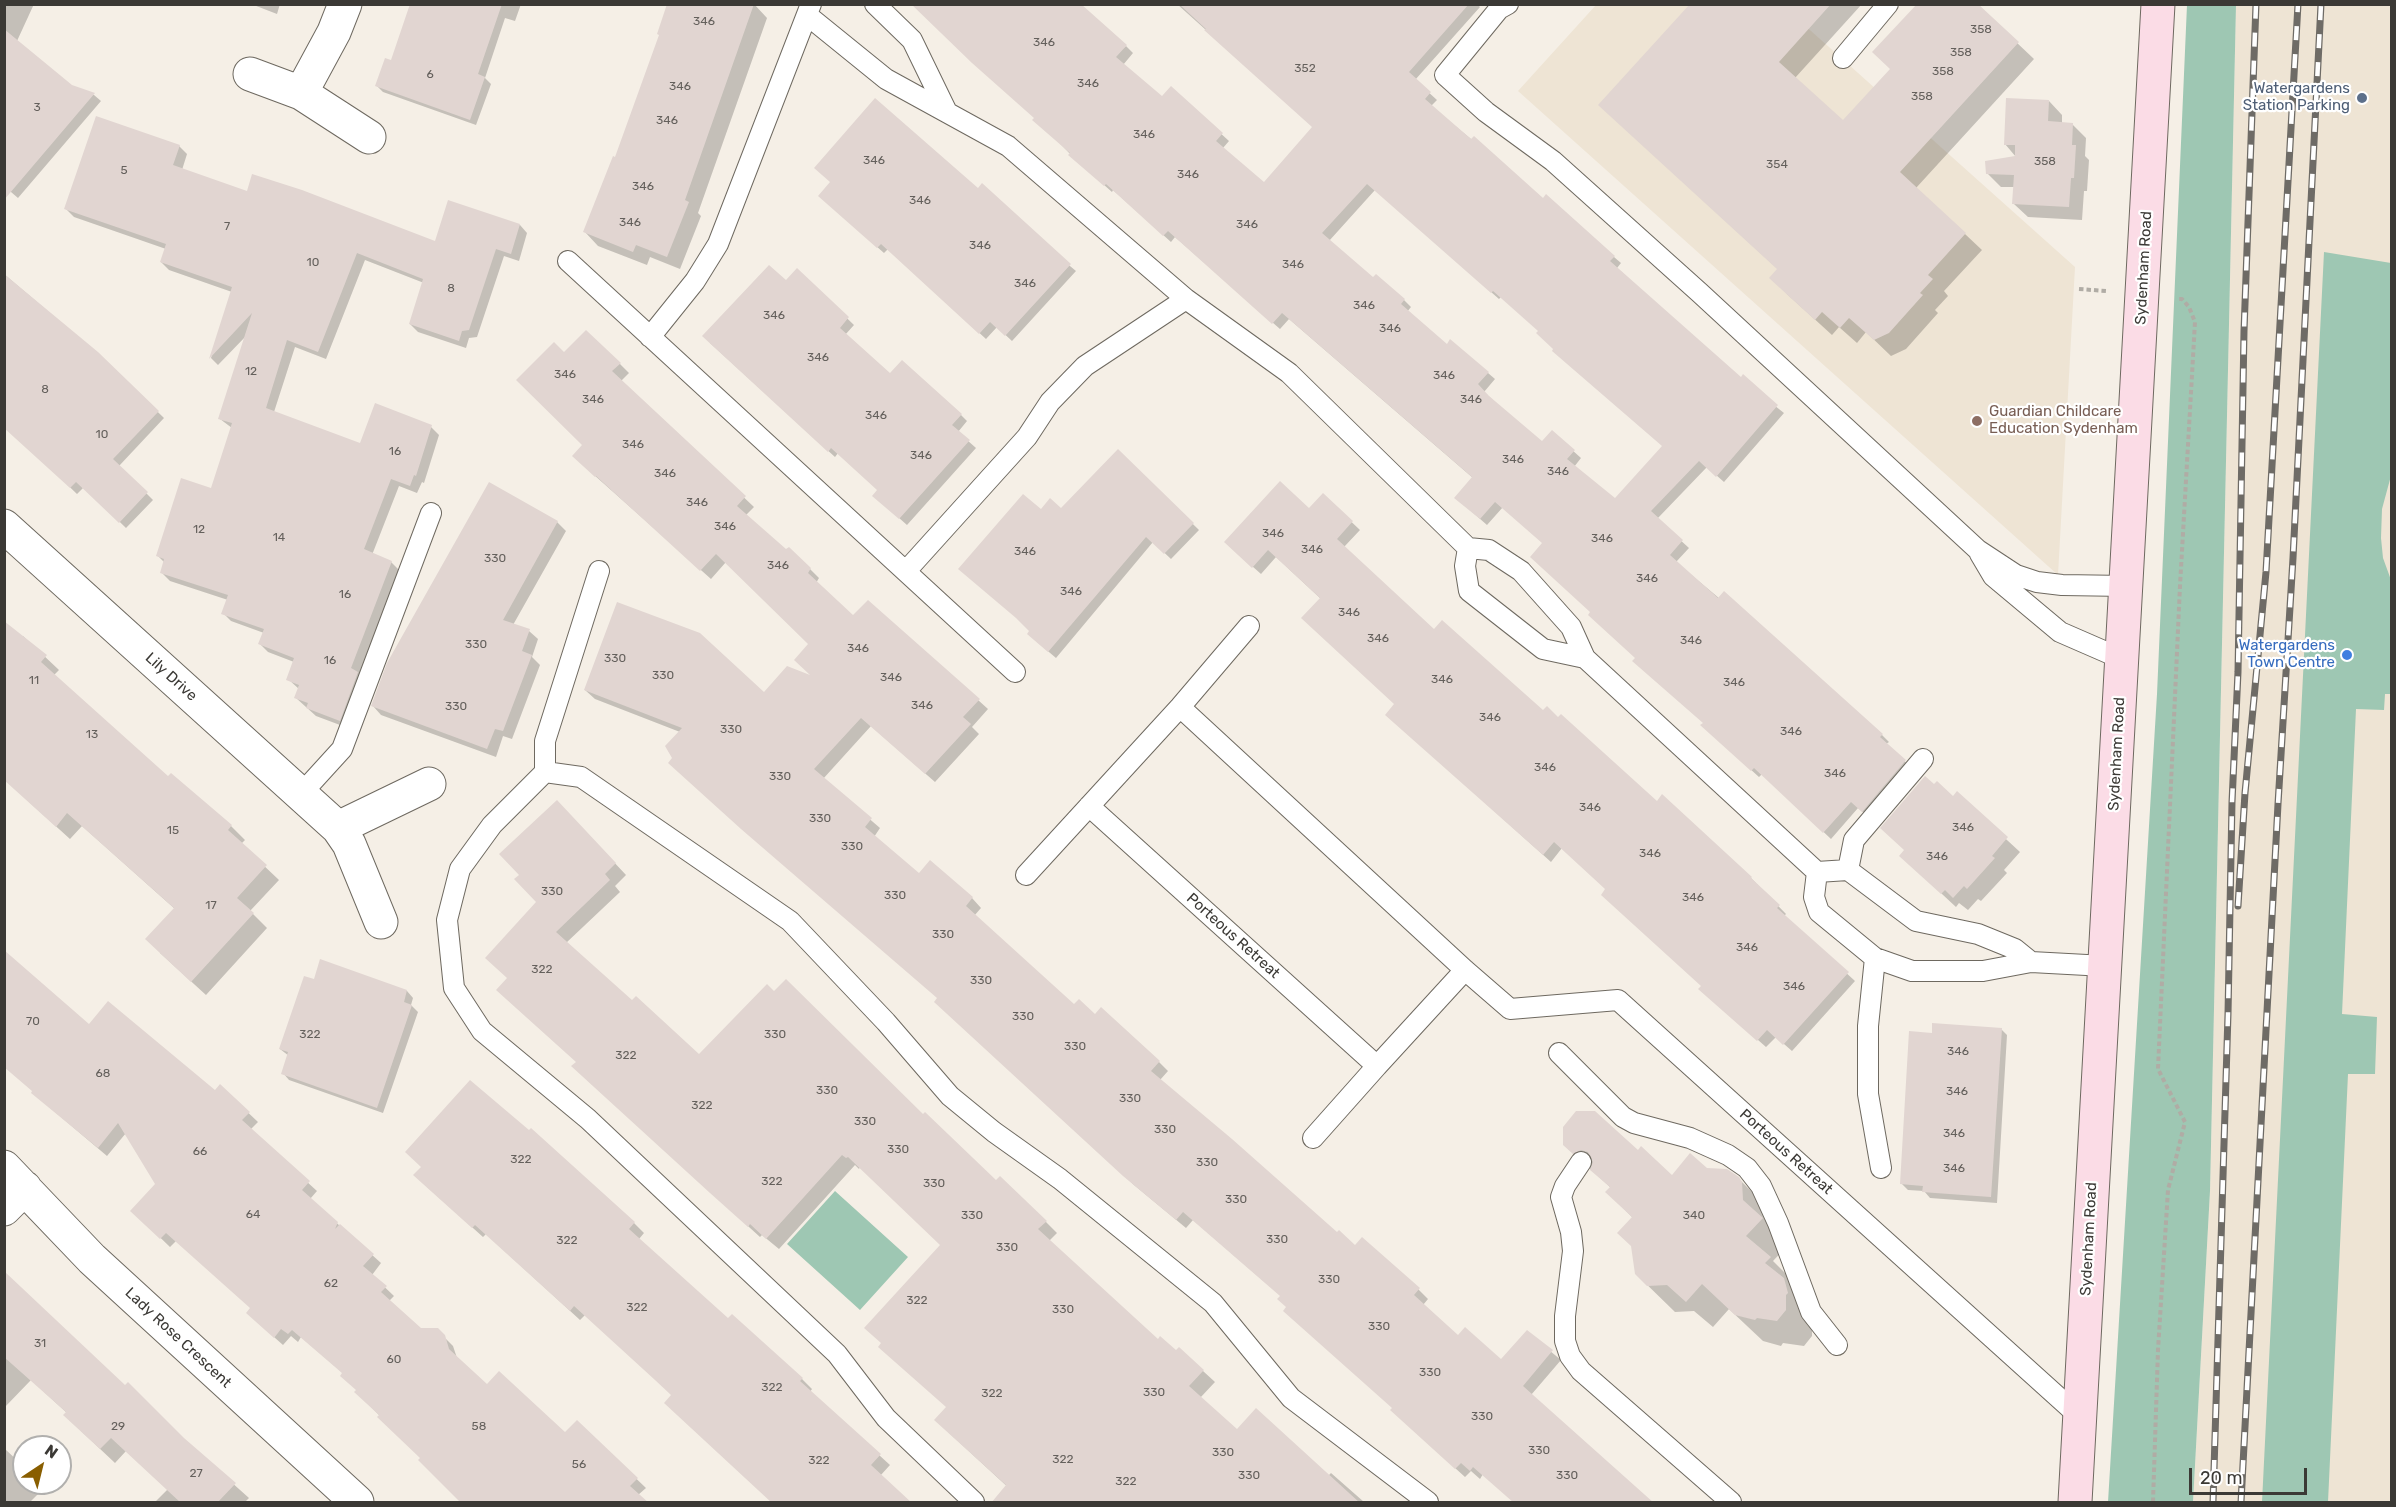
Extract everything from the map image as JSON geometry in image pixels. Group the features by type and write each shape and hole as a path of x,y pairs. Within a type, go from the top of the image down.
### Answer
{"street":[{"path":"301,93 334,32 345,4"},
{"name":"Sydenham Road","path":"2075,1503 2158,4"},
{"path":"250,74 301,93 369,137"},
{"name":"Lily Drive","path":"4,526 338,828 349,844 381,922"},
{"path":"338,828 429,784"},
{"name":"Lady Rose Crescent","path":"11,1188 92,1259 350,1500"}],"lane":[{"path":"876,4 912,40 947,112"},
{"path":"1508,4 1499,9 1445,75 1486,112 1553,161 1700,293 1978,550 2016,575 2037,582 2062,585 2126,586"},
{"path":"1843,58 1888,4"},
{"path":"650,337 695,281 718,244 809,10 886,79 1008,146 1186,299 1289,373 1468,548 1488,550 1521,572 1571,627 1585,658 1817,872 1848,870 1917,921 1978,934 2015,949 2031,962"},
{"path":"568,261 1015,672"},
{"path":"906,571 1027,437 1050,402 1085,366 1186,299"},
{"path":"301,794 342,749 431,513"},
{"path":"1468,548 1465,566 1468,591 1543,649 1585,658"},
{"path":"1978,550 1993,576 2052,626 2060,632 2122,659"},
{"path":"545,772 545,741 599,571"},
{"path":"1026,875 1180,706 1249,626"},
{"name":"Porteous Retreat","path":"1180,706 1510,1009 1618,1000 2079,1416"},
{"path":"1848,870 1854,840 1923,759"},
{"path":"974,1503 886,1418 837,1354 588,1119 482,1031 454,988 447,920 460,869 492,825 534,780 545,772 581,777 790,921 886,1022 950,1096 994,1132 1060,1179 1213,1303 1291,1398 1428,1503"},
{"name":"Porteous Retreat","path":"1089,806 1377,1066"},
{"path":"1817,872 1814,897 1819,912 1875,958 1912,971 1983,971 2031,962 2105,966"},
{"path":"1875,958 1868,1026 1868,1094 1881,1168"},
{"path":"1313,1138 1465,970"},
{"path":"1559,1053 1618,1122 1634,1123 1690,1138 1728,1155 1747,1168 1761,1186 1778,1222 1811,1312 1837,1345"},
{"path":"1581,1162 1573,1172 1561,1197 1571,1232 1573,1251 1565,1316 1565,1341 1569,1356 1581,1371 1731,1503"}],"path":[{"path":"2079,289 2182,299 2189,307 2195,322 2180,586 2158,1069 2185,1122 2168,1190 2158,1350 2153,1503"}],"shaded area":[{"name":"Guardian Childcare Education Sydenham","path":"1596,5 1782,5 2075,267 2058,575 1518,91"},
{"path":"2236,5 2391,5 2391,1502 2193,1502 2210,1191"}],"green space":[{"path":"2187,5 2236,5 2210,1191 2193,1502 2108,1502 2157,694"},
{"name":"Watergardens Town Centre","path":"2324,252 2391,263 2392,472 2382,509 2381,538 2383,558 2391,580 2391,694 2385,694 2384,710 2356,709 2342,1014 2377,1017 2375,1074 2348,1074 2328,1502 2262,1502"},
{"path":"835,1191 908,1257 860,1310 787,1244"}],"building":[{"path":"410,4 502,4 478,74 485,77 470,120 375,86 385,58 391,60"},
{"path":"667,4 754,4 685,200 689,202 667,257 636,245 633,252 583,232 613,156 615,157 659,35 657,34"},
{"path":"911,4 1081,4 1127,45 1116,57 1162,96 1171,86 1223,133 1216,141 1264,182 1312,127 1204,30 1206,29 1179,4 1469,4 1409,72 1431,92 1425,99 1471,139 1474,136 1543,198 1546,194 1615,256 1610,261 1741,377 1743,374 1778,405 1716,477 1699,461 1651,511 1683,540 1670,555 1718,598 1724,591 1883,734 1880,737 1906,760 1862,812 1851,802 1823,833 1754,768 1751,771 1700,725 1703,723 1632,661 1635,658 1588,615 1590,612 1530,557 1542,543 1495,502 1480,519 1454,498 1472,477 1282,313 1272,324 1168,231 1163,236 1106,184 1104,186 1068,155 1070,153 1032,120 1034,118 972,63","holes":["1367,184 1491,293 1493,291 1538,331 1536,333 1553,349 1552,351 1662,446 1615,498 1567,459 1575,450 1552,430 1542,441 1489,396 1478,384 1489,372 1450,339 1447,344 1401,304 1405,299 1376,274 1373,277 1322,233"]},
{"path":"1690,4 1831,4 1779,62 1843,120 1890,69 1872,52 1917,4 1978,4 2019,42 1900,172 1966,233 1928,275 1933,279 1920,293 1923,295 1889,333 1874,340 1849,318 1840,328 1822,312 1815,320 1769,278 1777,269 1598,105"},
{"path":"4,29 72,85 95,93 4,200"},
{"path":"875,98 978,188 982,183 1071,264 1005,336 990,322 979,334 881,244 877,248 818,196 830,182 814,168"},
{"path":"2006,98 2049,100 2048,121 2073,123 2072,145 2076,145 2069,207 2012,204 2014,175 1986,174 1985,161 2015,156 2015,145 2004,145"},
{"path":"96,116 180,145 173,165 247,191 252,174 302,190 435,241 448,200 520,224 511,254 496,249 469,330 462,331 459,341 409,324 423,279 357,253 318,352 287,340 266,408 360,443 375,403 432,425 416,476 414,475 410,486 391,479 364,549 392,561 351,668 358,672 340,721 306,708 308,703 294,698 299,685 286,680 294,658 258,644 264,629 221,614 228,595 160,573 164,559 156,556 181,478 211,488 232,423 218,419 252,313 209,359 232,287 160,262 166,244 64,209"},
{"path":"769,265 786,280 797,268 849,317 840,328 890,373 902,360 962,414 952,425 970,440 899,519 872,496 877,490 831,448 828,452 702,336"},
{"path":"4,274 98,352 159,411 113,459 148,492 119,523 76,482 70,488 4,428"},
{"path":"586,330 621,363 612,371 746,496 737,506 786,549 789,547 811,568 808,573 853,615 868,600 980,699 963,717 971,724 925,774 861,718 814,769 872,818 865,827 919,873 930,860 973,897 966,906 1074,1004 1079,999 1095,1014 1101,1007 1160,1061 1151,1071 1337,1232 1339,1230 1355,1245 1362,1237 1420,1288 1414,1295 1458,1335 1465,1327 1501,1359 1527,1330 1553,1350 1523,1386 1654,1503 1514,1503 1473,1467 1470,1471 1461,1463 1455,1469 1390,1410 1392,1408 1283,1311 1286,1307 1277,1299 1280,1296 1183,1212 1176,1220 1123,1176 934,1002 937,998 668,763 672,758 665,746 682,728 584,690 617,602 700,633 764,692 787,666 810,675 794,660 808,644 716,554 700,571 595,477 572,456 582,445 516,380 554,342 564,352"},
{"path":"1118,449 1194,523 1164,554 1146,537 1048,652 1027,634 1029,631 1016,618 958,569 1023,494 1041,509 1050,498 1061,508"},
{"path":"1280,481 1309,508 1323,493 1353,521 1337,539 1434,629 1442,620 1543,710 1547,706 1558,717 1561,714 1657,801 1662,794 1752,877 1780,905 1777,908 1849,972 1783,1045 1767,1030 1757,1041 1698,989 1701,986 1601,895 1605,889 1554,842 1543,855 1385,715 1394,704 1301,618 1320,598 1268,550 1252,568 1224,542"},
{"path":"489,482 558,521 503,620 530,629 522,651 532,655 503,731 495,729 487,749 371,706 387,663"},
{"path":"4,621 47,655 41,662 168,776 171,773 232,825 228,830 267,865 237,898 254,913 191,982 145,939 174,908 67,813 56,827 4,780"},
{"path":"1925,776 1934,784 1937,781 1953,796 1957,791 2008,837 1992,856 1995,858 1967,889 1964,886 1953,898 1945,890 1941,894 1899,856 1904,850 1880,828"},
{"path":"557,800 616,863 605,874 610,880 556,932 632,1000 636,996 699,1054 767,984 774,991 786,979 923,1114 925,1112 996,1180 1000,1176 1047,1221 1038,1229 1158,1339 1160,1336 1176,1350 1179,1347 1204,1370 1189,1386 1237,1429 1256,1408 1360,1503 991,1503 1006,1485 934,1420 946,1407 878,1347 881,1343 864,1328 940,1245 848,1157 842,1155 766,1239 750,1224 748,1227 571,1066 576,1062 496,990 507,978 485,958 536,902 514,879 519,875 499,854"},
{"path":"4,950 89,1024 108,1001 215,1090 220,1084 250,1112 242,1120 310,1181 302,1190 338,1222 335,1229 340,1224 374,1254 363,1266 387,1286 381,1292 421,1328 438,1328 445,1335 449,1349 487,1384 499,1371 565,1432 577,1420 638,1478 630,1486 649,1503 461,1503 418,1460 420,1458 377,1417 379,1415 354,1392 356,1390 340,1376 342,1373 292,1330 288,1334 281,1329 274,1338 246,1313 250,1308 166,1233 160,1239 130,1211 155,1184 118,1123 98,1148 31,1093 32,1091 4,1067"},
{"path":"320,959 407,990 404,1002 412,1005 377,1108 281,1074 288,1052 279,1049 304,976 314,979"},
{"path":"1932,1023 2002,1028 1991,1197 1922,1192 1923,1186 1900,1184 1909,1031 1932,1033"},
{"path":"470,1080 529,1130 531,1128 635,1222 629,1229 728,1318 732,1314 803,1378 800,1381 881,1454 871,1465 912,1503 772,1503 664,1403 671,1395 655,1380 574,1306 570,1311 475,1225 472,1228 413,1175 421,1167 405,1152"},
{"path":"1576,1111 1595,1111 1638,1150 1641,1146 1672,1175 1690,1153 1707,1168 1727,1169 1739,1177 1742,1182 1743,1200 1763,1218 1746,1236 1771,1257 1765,1263 1784,1278 1788,1293 1786,1310 1777,1321 1757,1318 1755,1320 1735,1315 1702,1284 1686,1302 1667,1285 1647,1286 1635,1274 1631,1246 1617,1233 1632,1217 1605,1192 1610,1187 1590,1170 1593,1162 1588,1152 1581,1150 1573,1154 1563,1145 1563,1127"},
{"path":"4,1271 125,1385 128,1382 184,1438 236,1483 217,1503 181,1503 111,1438 100,1449 63,1415 66,1412 4,1357"}],"railway":[{"path":"2213,1502 2232,802 2238,672 2244,331 2256,4"},
{"path":"2238,906 2245,793 2266,572 2298,4"},
{"path":"2241,1502 2321,4"}],"place":[{"name":"Watergardens Station Parking","path":"2362,98"},
{"name":"Guardian Childcare Education Sydenham","path":"1977,421"},
{"name":"Watergardens Town Centre","path":"2347,655"}]}
